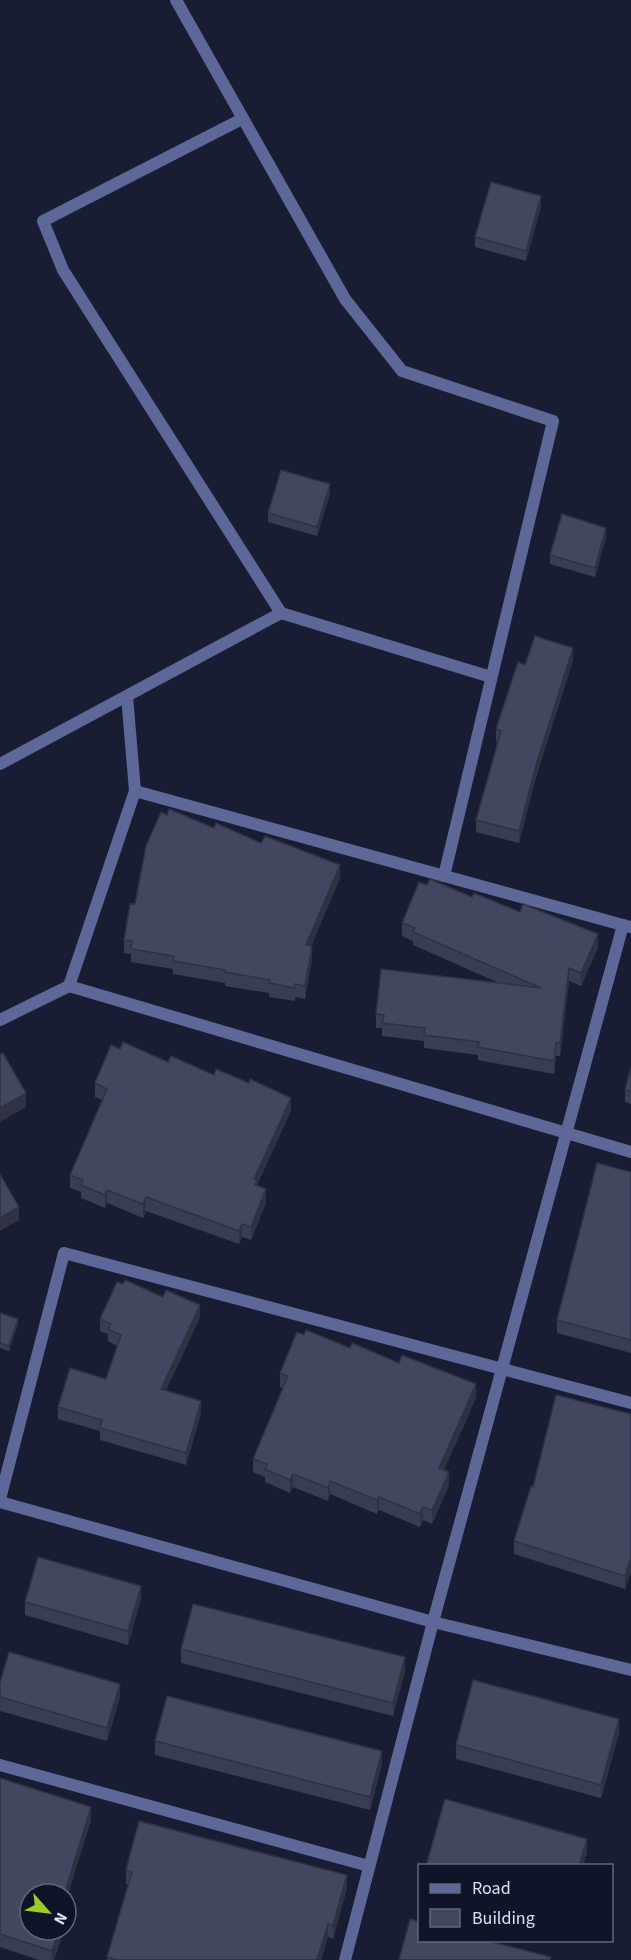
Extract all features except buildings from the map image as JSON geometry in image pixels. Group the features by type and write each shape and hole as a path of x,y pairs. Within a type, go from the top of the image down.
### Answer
{"street":[{"path":"176,0 345,299 402,371 553,421 444,876"},
{"path":"242,119 43,221 63,270 280,613 492,677"},
{"path":"0,764 280,613"},
{"path":"69,986 135,791 127,696"},
{"path":"135,791 627,926 566,1133 501,1368 345,1960"},
{"path":"0,1020 69,986 631,1152"},
{"path":"631,1403 64,1253 0,1500 433,1622 631,1670"},
{"path":"0,1765 369,1866"}]}
